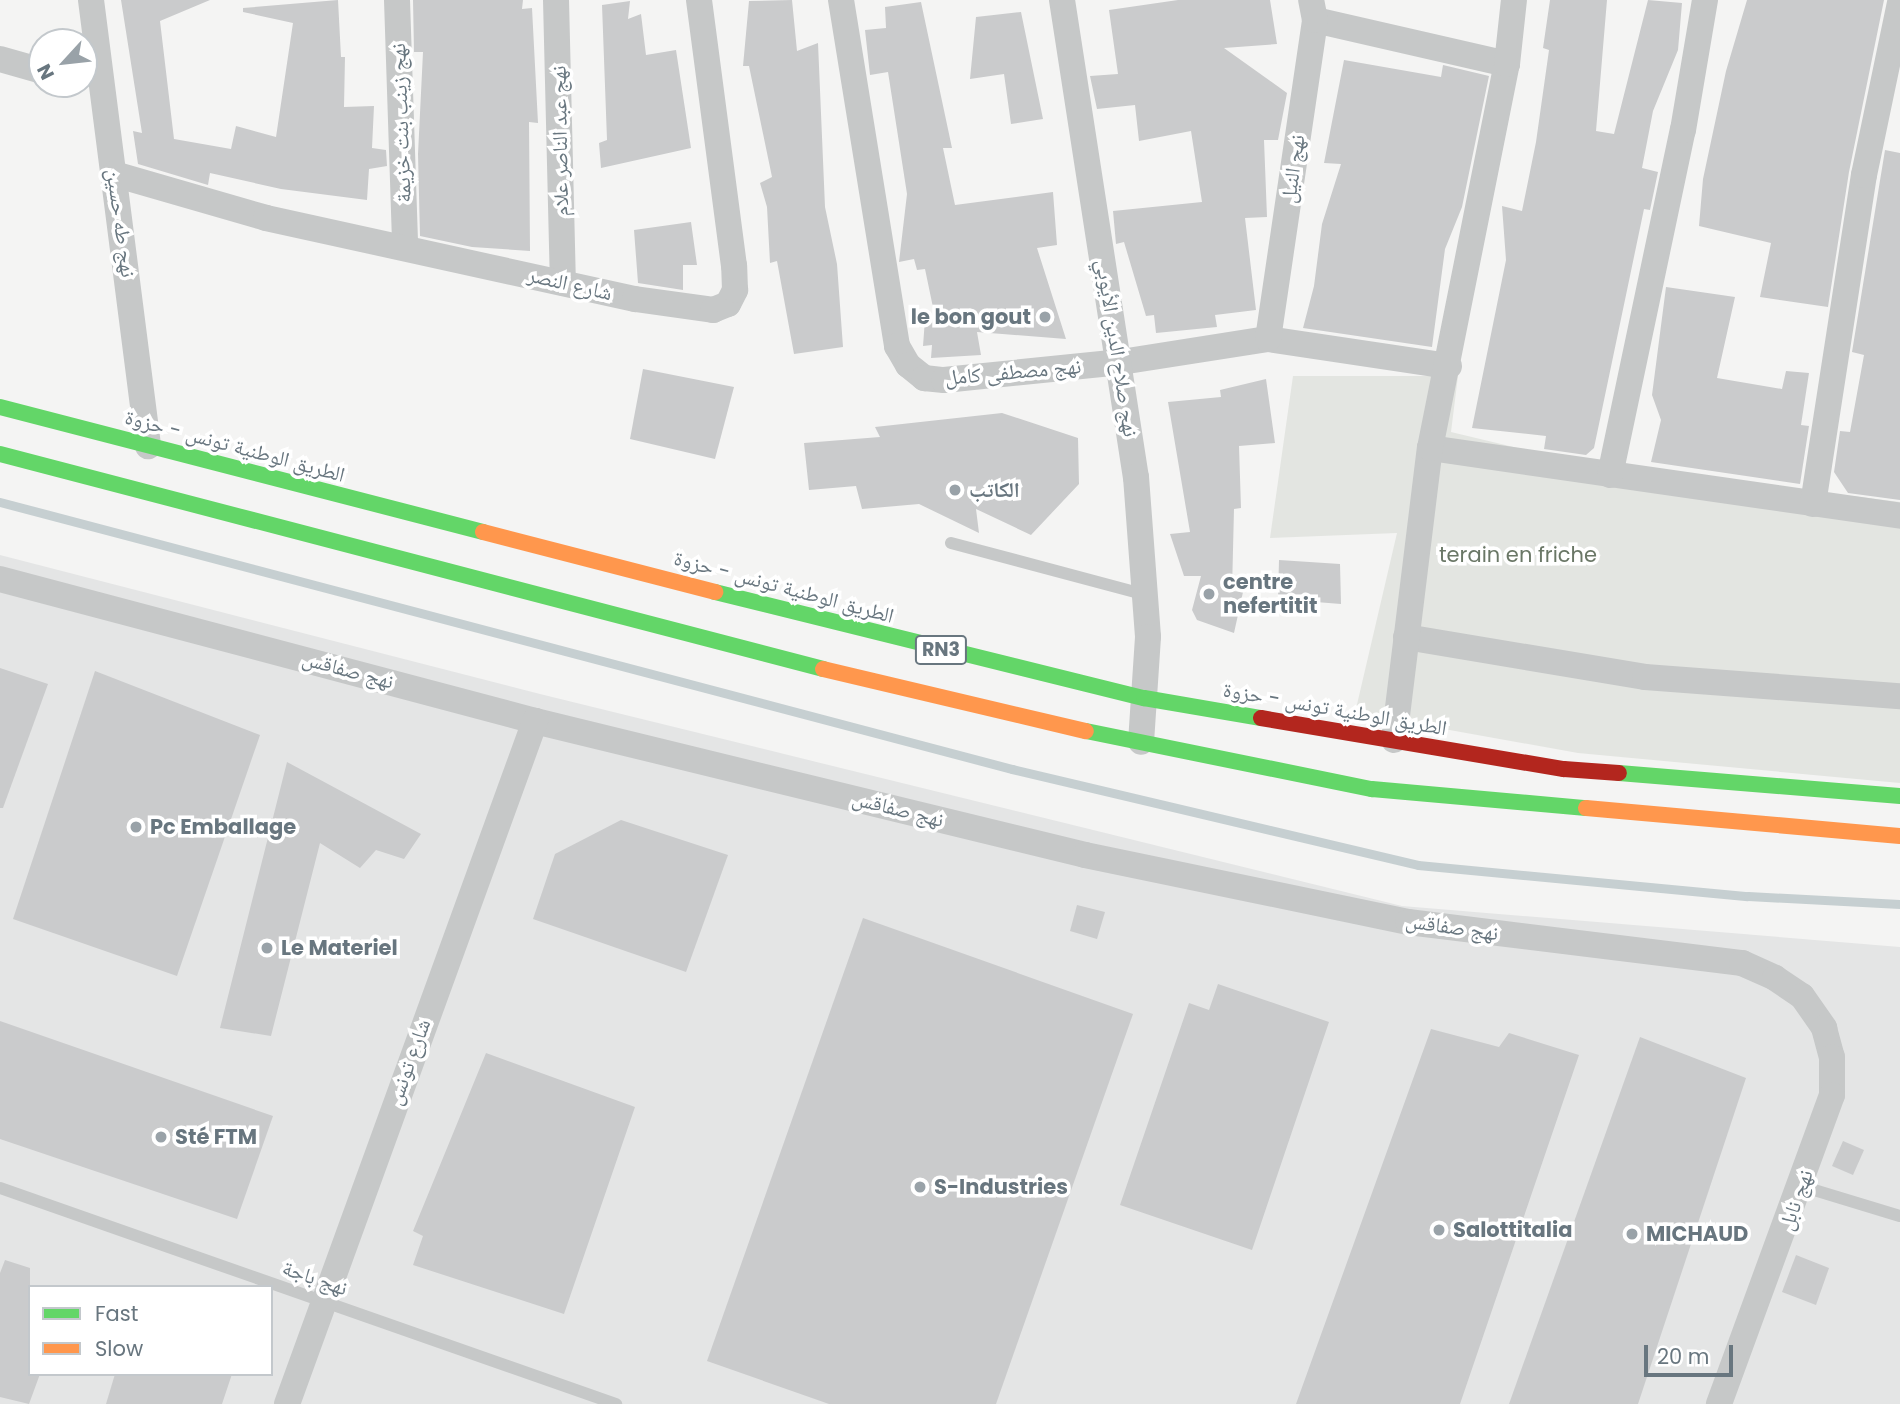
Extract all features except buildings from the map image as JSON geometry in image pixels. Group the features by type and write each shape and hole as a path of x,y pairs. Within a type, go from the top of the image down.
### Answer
{"main road":[{"name":"الطريق الوطنية تونس - حزوة","path":"0,407 917,644 1144,698 1564,769 1900,796"},
{"name":"RN3","path":"0,454 951,702 1372,789 1900,836"}],"street":[{"name":"نهج طه حسين","path":"91,0 92,28"},
{"name":"نهج زينب بنت خزيمة","path":"397,0 405,247"},
{"name":"نهج عبد الناصر علام","path":"556,0 564,283"},
{"name":"شارع النصر","path":"114,174 266,218 635,299 713,310 728,304 735,290 730,214 699,0"},
{"name":"نهج مصطفى كامل","path":"841,0 897,346 908,365 924,378 944,380 1121,362 1268,339 1449,366"},
{"name":"نهج صلاح الدين الأيوبي","path":"1062,0 1121,362 1146,595 1141,742"},
{"path":"1394,740 1430,448 1449,366 1507,64 1505,49 1514,0"},
{"path":"1609,475 1683,130 1705,0"},
{"path":"1814,504 1864,176 1900,2"},
{"path":"1313,10 1507,64"},
{"name":"نهج النيل","path":"1268,339 1313,10"},
{"path":"0,59 28,67"},
{"name":"نهج طه حسين","path":"96,98 114,174 148,446"},
{"path":"1430,448 1900,516"},
{"name":"نهج صفاقس","path":"0,579 535,721 1085,855 1394,919 1742,963 1802,996"},
{"path":"1406,638 1645,677 1900,696"},
{"name":"شارع تونس","path":"287,1404 535,721"},
{"name":"نهج نابل","path":"1720,1404 1801,1186 1832,1082 1832,1057 1824,1028 1802,996"}],"lane":[{"path":"951,542 1146,595"},
{"path":"1801,1186 1900,1216"},
{"name":"نهج باجة","path":"0,1188 616,1404"}],"shaded area":[{"path":"0,555 540,694 1402,906 1900,947 1900,1404 0,1404"}],"green space":[{"name":"terain en friche","path":"1293,376 1458,376 1451,432 1718,496 1852,496 1900,502 1900,783 1578,753 1355,713 1397,533 1270,538"}],"waterway":[{"path":"0,502 1012,769 1418,865 1748,896 1900,904"}],"traffic: fast":[{"path":"0,407 483,532"},
{"path":"0,454 823,669"},
{"path":"715,592 1144,698 1261,718"},
{"path":"1086,731 1372,789 1586,808"},
{"path":"1619,773 1900,796"}],"traffic: slow":[{"path":"483,532 715,592"},
{"path":"823,669 1086,731"},
{"path":"1586,808 1900,836"}],"traffic: jam":[{"path":"1261,718 1564,769 1619,773"}],"place":[{"name":"le bon gout","path":"1045,317"},
{"name":"الكاتب","path":"955,490"},
{"name":"centre nefertitit","path":"1209,594"},
{"name":"Pc Emballage","path":"136,827"},
{"name":"Le Materiel","path":"267,948"},
{"name":"Sté FTM","path":"161,1137"},
{"name":"S-Industries","path":"920,1187"},
{"name":"Salottitalia","path":"1439,1230"},
{"name":"MICHAUD","path":"1632,1234"}]}
